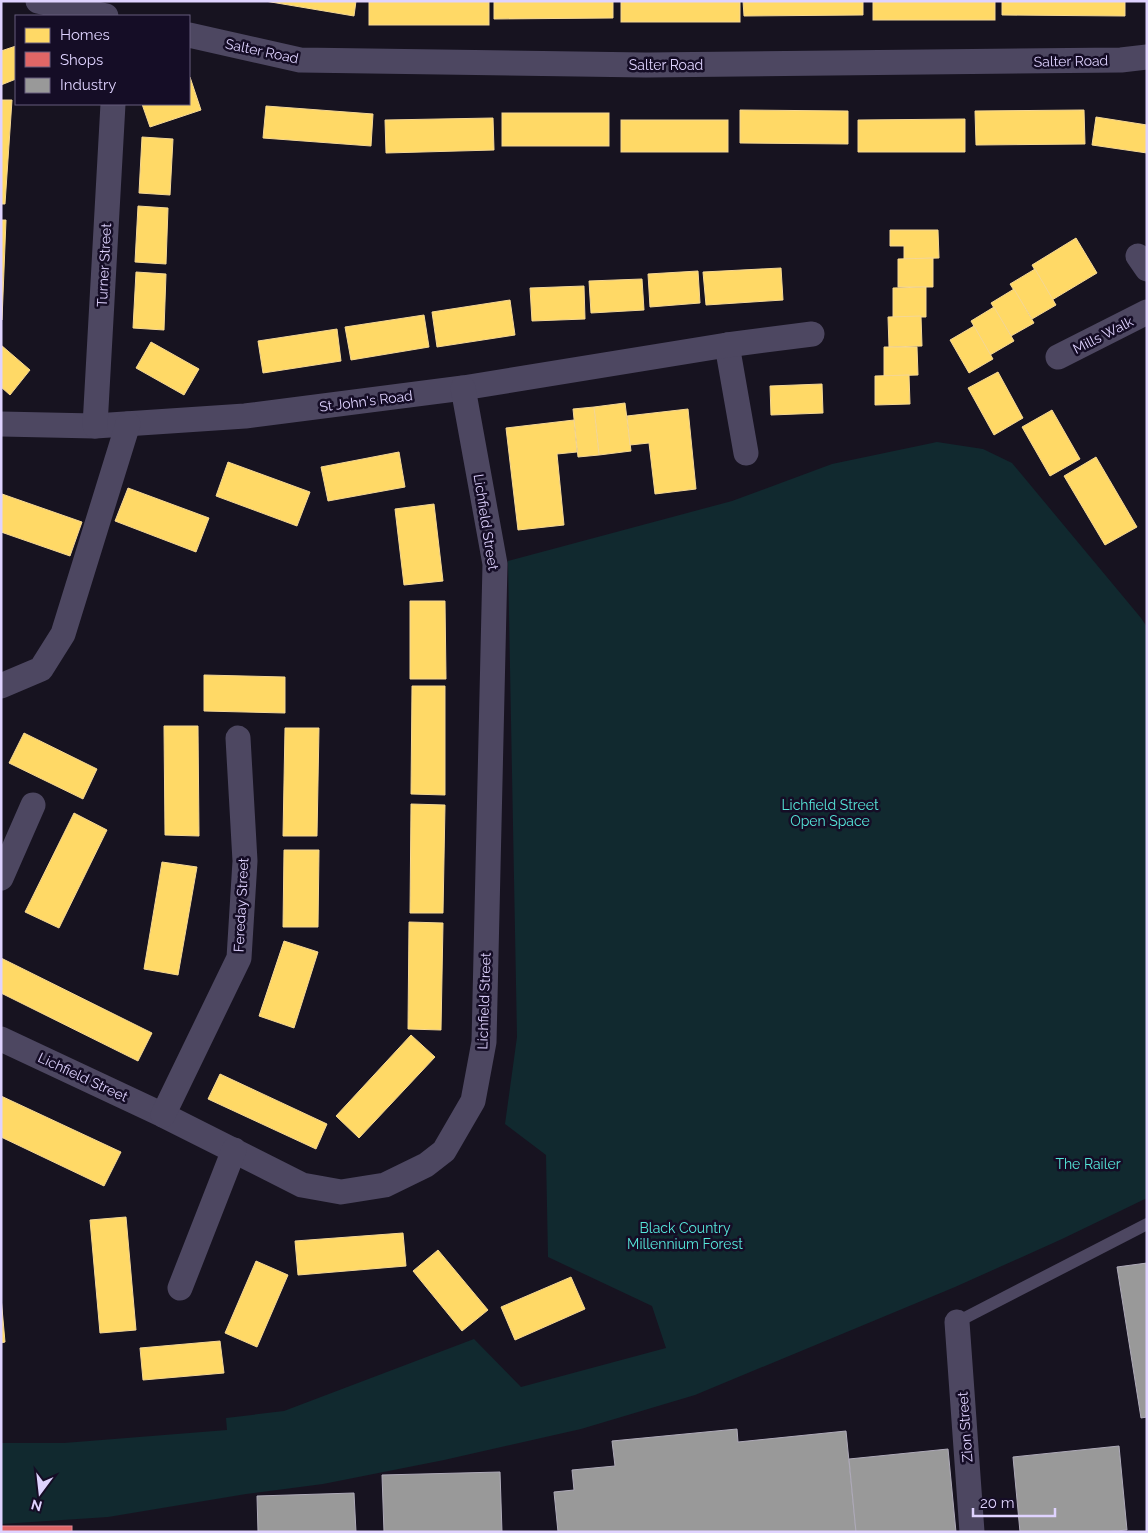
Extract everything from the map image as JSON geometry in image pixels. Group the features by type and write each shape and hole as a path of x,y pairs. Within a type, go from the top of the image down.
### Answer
{"street":[{"path":"38,1 101,15"},
{"name":"Salter Road","path":"190,35 300,60 646,65 1122,60 1147,58"},
{"name":"Turner Street","path":"95,426 113,105"},
{"name":"Mills Walk","path":"1058,357 1147,312"},
{"name":"St John's Road","path":"1,424 95,426 245,416 462,388 727,345 812,334"},
{"path":"727,345 746,452"},
{"name":"Lichfield Street","path":"1,1039 163,1115 302,1185 341,1192 385,1185 426,1165 444,1151 473,1100 484,1042 495,564 462,388"},
{"path":"1,686 41,669 63,634 128,424"},
{"name":"Fereday Street","path":"163,1115 239,958 245,861 238,738"},
{"path":"1,878 33,804"},
{"path":"180,1288 234,1150"},
{"name":"Zion Street","path":"957,1322 972,1532"}],"lane":[{"path":"957,1322 1147,1224"}],"green space":[{"name":"Lichfield Street Open Space","path":"937,442 983,449 1012,463 1147,627 1147,1198 955,1287 695,1395 581,1429 444,1460 323,1484 246,1494 108,1517 1,1524 1,1443 64,1443 227,1430 226,1418 284,1411 474,1339 521,1387 666,1348 652,1306 548,1257 546,1155 505,1124 517,1037 508,561 732,501 832,464"}],"building: Homes":[{"path":"265,1 356,1 354,16"},
{"path":"369,1 489,1 489,25 369,25"},
{"path":"494,1 613,1 613,18 494,19"},
{"path":"621,1 740,1 740,22 621,22"},
{"path":"743,1 863,1 863,15 744,16"},
{"path":"873,1 995,1 995,20 873,20"},
{"path":"1002,1 1125,1 1125,16 1002,15"},
{"path":"15,46 15,79 1,85 1,51"},
{"path":"190,77 201,110 150,127 142,105 190,105"},
{"path":"1,100 12,100 5,204 1,204"},
{"path":"266,106 373,114 371,146 263,138"},
{"path":"740,110 848,111 848,144 740,143"},
{"path":"1084,110 1085,144 976,145 975,111"},
{"path":"502,113 609,113 609,146 502,146"},
{"path":"1096,117 1147,125 1147,153 1092,145"},
{"path":"493,118 494,150 386,153 385,120"},
{"path":"965,119 965,152 858,152 858,120"},
{"path":"621,120 728,120 728,152 621,152"},
{"path":"142,137 173,139 170,195 139,193"},
{"path":"138,206 168,208 166,264 135,262"},
{"path":"1,220 6,220 2,320 1,320"},
{"path":"890,230 938,230 939,258 904,259 904,246 890,246"},
{"path":"1076,238 1097,273 1052,300 1032,265"},
{"path":"933,258 933,287 898,287 898,259"},
{"path":"781,268 783,300 706,305 703,272"},
{"path":"1035,269 1056,305 1032,319 1010,284"},
{"path":"698,271 700,303 650,307 648,274"},
{"path":"136,272 166,274 164,330 133,328"},
{"path":"642,279 644,310 591,313 589,281"},
{"path":"584,286 585,319 532,321 530,288"},
{"path":"926,287 926,317 893,317 893,288"},
{"path":"1014,289 1034,323 1011,336 991,303"},
{"path":"510,300 515,335 437,347 432,312"},
{"path":"994,307 1014,341 990,355 971,321"},
{"path":"424,315 429,347 351,360 345,327"},
{"path":"921,316 922,346 889,347 888,317"},
{"path":"974,326 993,359 969,373 950,340"},
{"path":"337,329 341,361 263,373 258,341"},
{"path":"151,342 199,369 184,395 136,368"},
{"path":"1,345 30,370 10,395 1,387"},
{"path":"884,347 917,347 918,375 884,376"},
{"path":"998,372 1023,418 994,435 968,388"},
{"path":"909,375 910,404 875,405 875,376"},
{"path":"822,384 823,413 771,415 770,386"},
{"path":"625,403 631,451 599,455 594,407"},
{"path":"594,407 599,455 578,457 573,409"},
{"path":"688,409 696,489 655,494 649,443 630,445 627,416"},
{"path":"1052,410 1080,459 1050,476 1022,427"},
{"path":"574,420 577,452 557,454 564,525 518,530 506,428"},
{"path":"399,452 405,487 328,501 321,467"},
{"path":"1096,457 1137,527 1105,545 1064,476"},
{"path":"228,462 310,492 297,526 216,496"},
{"path":"128,488 209,518 196,552 115,521"},
{"path":"2,494 82,522 70,556 1,532"},
{"path":"434,504 443,581 404,585 395,509"},
{"path":"410,601 445,601 446,679 410,679"},
{"path":"204,675 285,677 285,713 204,711"},
{"path":"412,686 445,686 445,795 411,794"},
{"path":"164,726 198,726 199,836 165,835"},
{"path":"285,728 319,728 317,836 283,836"},
{"path":"24,733 97,769 83,799 9,763"},
{"path":"411,804 445,805 443,913 410,913"},
{"path":"74,813 107,830 59,928 25,912"},
{"path":"284,850 319,850 318,927 283,927"},
{"path":"162,862 197,867 178,975 144,969"},
{"path":"409,922 443,923 441,1030 408,1029"},
{"path":"284,941 318,952 294,1028 259,1016"},
{"path":"1,958 152,1033 138,1061 1,993"},
{"path":"411,1035 435,1057 359,1138 336,1116"},
{"path":"220,1074 327,1124 316,1149 208,1099"},
{"path":"1,1096 121,1152 104,1186 1,1137"},
{"path":"126,1217 136,1330 100,1333 90,1220"},
{"path":"403,1233 406,1266 298,1275 295,1241"},
{"path":"438,1250 488,1310 462,1331 413,1271"},
{"path":"256,1261 288,1275 257,1347 225,1333"},
{"path":"571,1277 585,1309 515,1340 501,1307"},
{"path":"1,1297 5,1342 1,1343"},
{"path":"220,1341 224,1373 143,1380 140,1348"}],"building: Shops":[{"path":"1,1526 72,1526 72,1532 1,1532"}],"building: Industry":[{"path":"1147,1263 1147,1417 1141,1418 1117,1267"},
{"path":"737,1429 738,1442 846,1431 856,1532 558,1532 554,1492 574,1490 572,1470 615,1466 612,1441"},
{"path":"1119,1446 1127,1530 1104,1532 1020,1532 1013,1457"},
{"path":"948,1449 956,1532 856,1532 849,1459"},
{"path":"500,1472 502,1532 384,1532 382,1475"},
{"path":"354,1493 356,1532 258,1532 257,1496"}],"park label":[{"name":"The Railer","path":"1088,1164"},
{"name":"Black Country Millennium Forest","path":"685,1236"}]}
